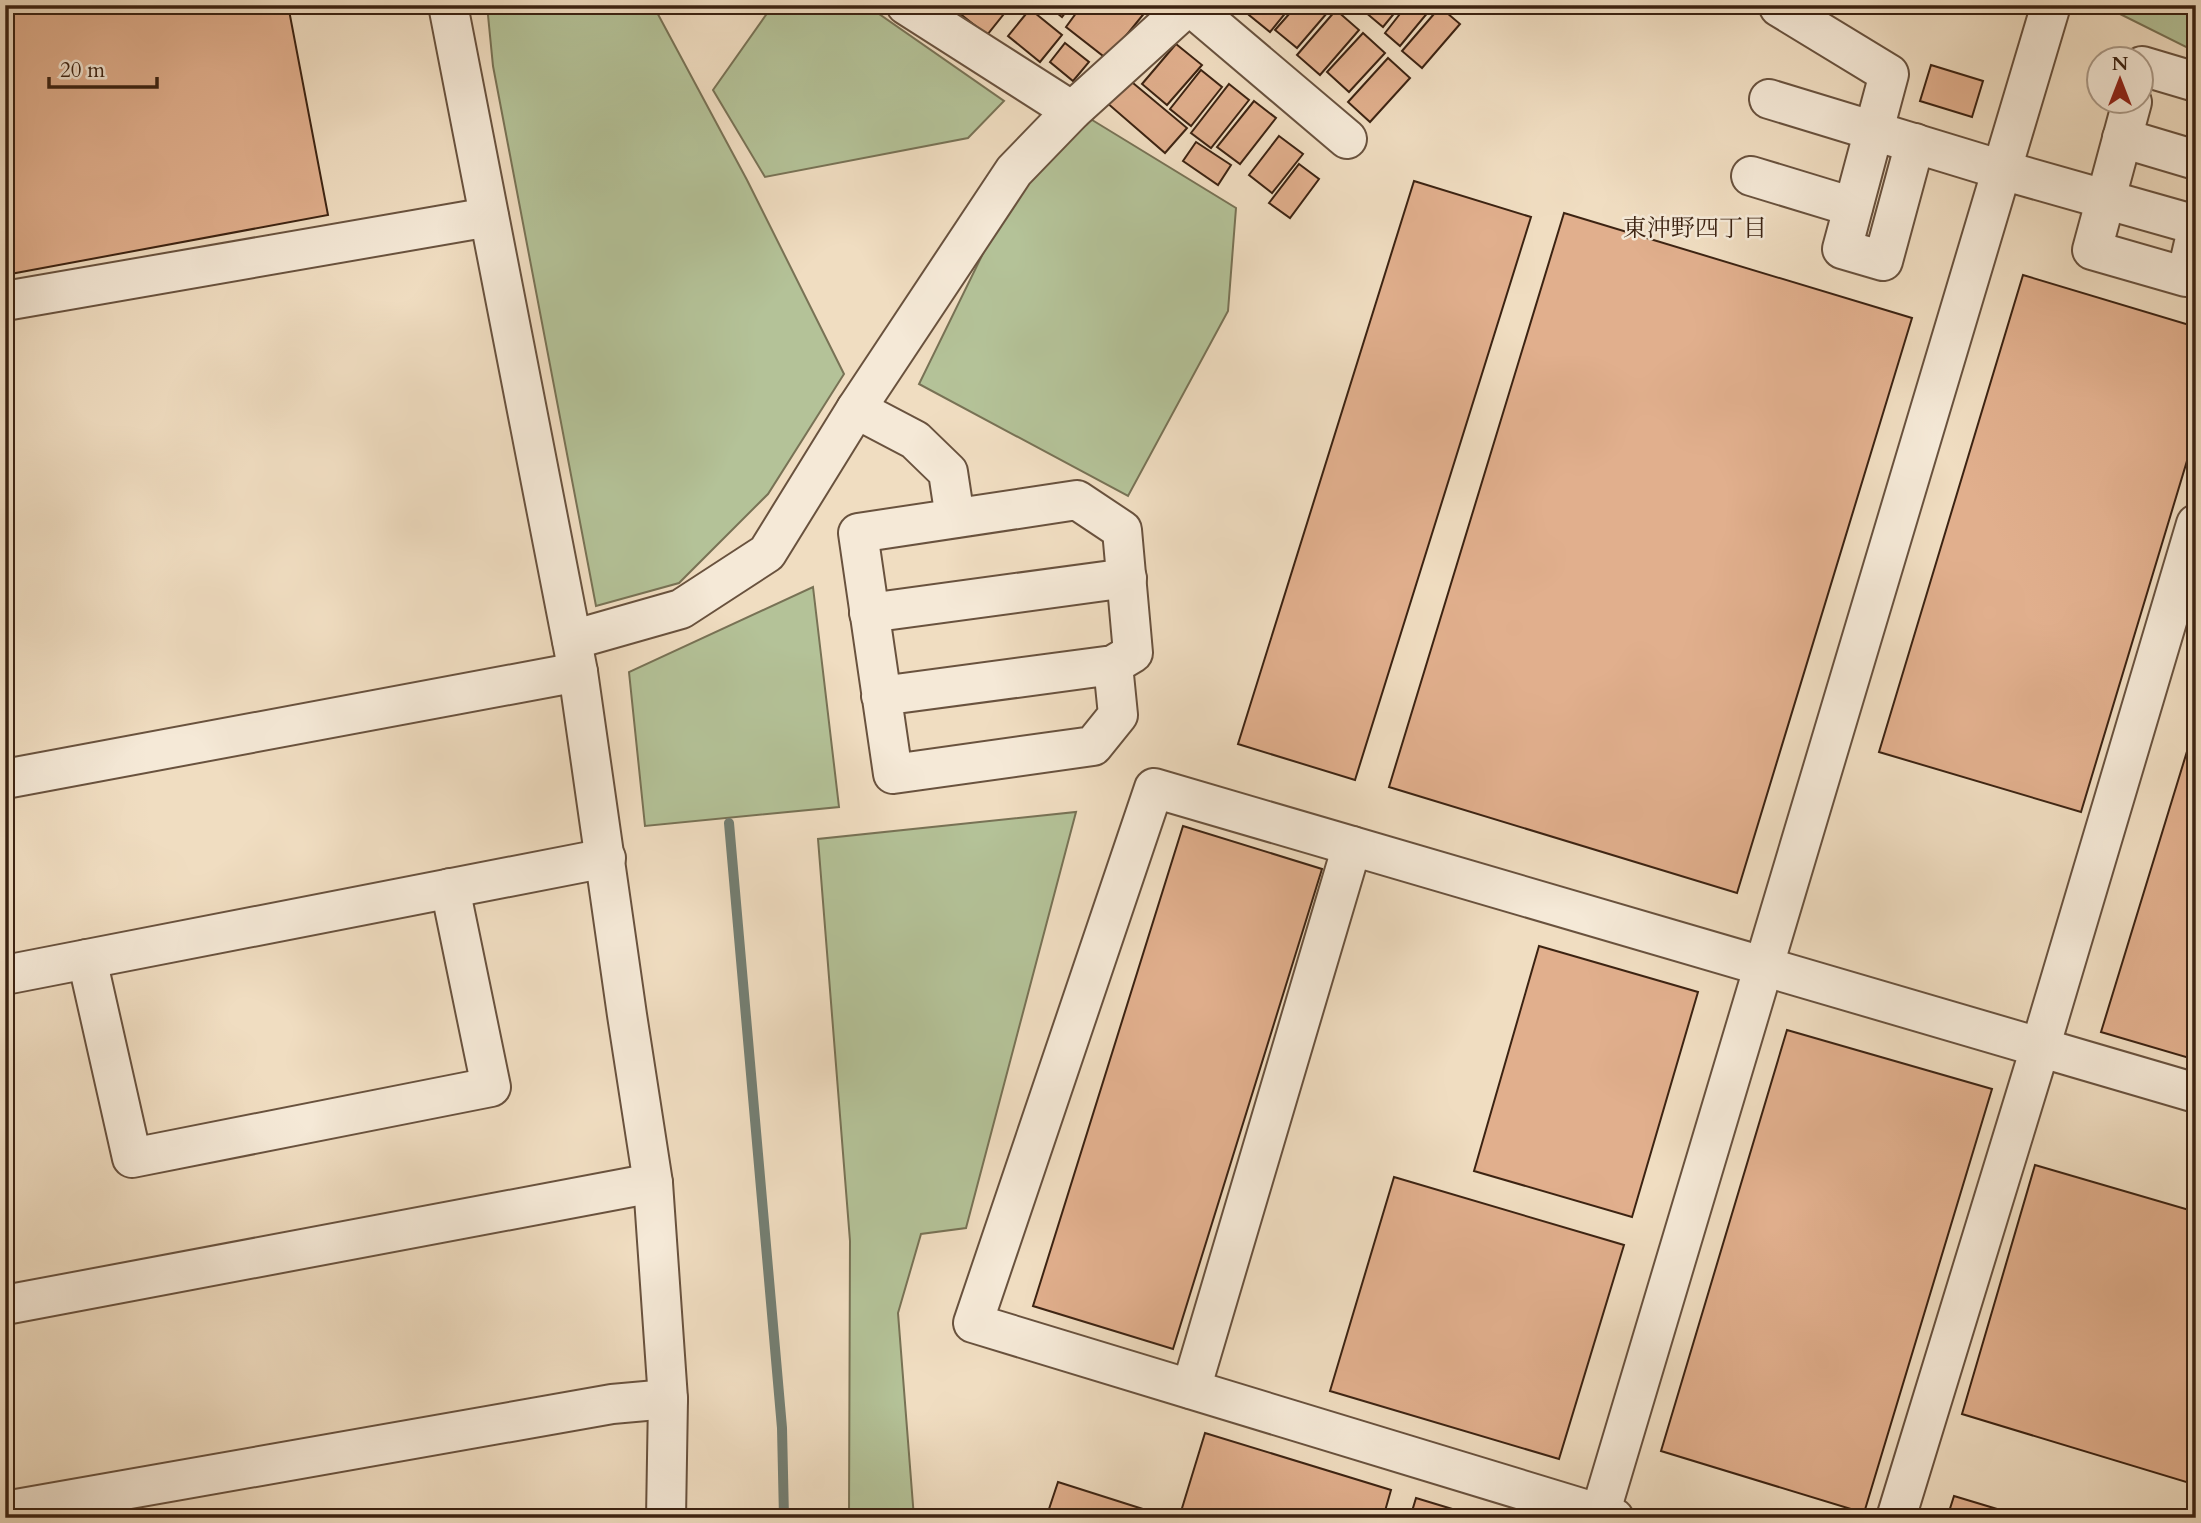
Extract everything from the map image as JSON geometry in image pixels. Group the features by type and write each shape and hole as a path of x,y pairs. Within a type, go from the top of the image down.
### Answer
{"street":[{"path":"448,5 575,656 653,1183 668,1399 666,1518"},
{"path":"906,5 1072,111"},
{"path":"5,779 575,656 681,609 767,553 856,409 1014,172 1072,111 1189,5 1347,139"},
{"path":"2052,5 1764,967 1607,1516 974,1323 1154,788 1352,846 1764,967 2040,1048 2196,1093"},
{"path":"1779,7 1889,74 1842,249 1883,261 1915,143"},
{"path":"2156,70 2196,82"},
{"path":"1769,99 2002,170 2196,225"},
{"path":"2129,116 2092,250 2186,277 2196,234"},
{"path":"2122,138 2196,160"},
{"path":"1751,176 1853,207"},
{"path":"5,302 489,217"},
{"path":"856,409 915,440 948,472 954,518"},
{"path":"881,696 1113,665 1133,653 1122,530 1077,500 858,533 881,696 893,774 1093,746 1118,715 1113,665"},
{"path":"1896,1518 2196,524"},
{"path":"869,613 1127,578"},
{"path":"1191,1390 1352,846"},
{"path":"5,975 606,858"},
{"path":"87,959 132,1158 491,1087 450,888"},
{"path":"5,1305 653,1183"},
{"path":"5,1511 612,1404 668,1399"}],"green space":[{"path":"487,5 653,5 747,180 844,374 768,494 679,583 596,606 493,66"},
{"path":"773,5 869,7 1004,101 968,138 765,177 713,90"},
{"path":"2102,5 2196,5 2196,52"},
{"path":"1084,115 1236,208 1228,311 1128,496 919,384 1021,176"},
{"path":"813,587 839,807 645,826 629,672"},
{"path":"1076,812 966,1228 921,1234 898,1313 914,1518 849,1518 850,1241 818,839"}],"building":[{"path":"5,5 288,5 328,215 5,275"},
{"path":"949,5 1011,5 987,35"},
{"path":"1047,5 1071,5 1062,17"},
{"path":"1082,5 1151,5 1107,59 1066,27"},
{"path":"1256,5 1292,5 1270,32 1249,15"},
{"path":"1297,5 1318,5 1327,13 1297,48 1275,30"},
{"path":"1371,5 1401,5 1383,27 1365,12"},
{"path":"1407,5 1434,5 1400,46 1385,33"},
{"path":"1440,7 1460,24 1422,68 1402,51"},
{"path":"1030,9 1062,35 1040,62 1008,36"},
{"path":"1336,10 1359,30 1320,75 1297,55"},
{"path":"1363,33 1385,53 1349,92 1327,72"},
{"path":"1065,43 1089,62 1073,81 1050,62"},
{"path":"1176,44 1202,65 1167,105 1142,84"},
{"path":"1388,58 1410,78 1370,122 1348,102"},
{"path":"1931,65 1983,81 1972,117 1920,101"},
{"path":"1201,70 1222,87 1191,126 1170,109"},
{"path":"1127,78 1187,128 1165,153 1106,102"},
{"path":"1229,84 1249,100 1211,148 1191,133"},
{"path":"1254,101 1276,118 1240,164 1217,147"},
{"path":"1279,136 1303,154 1272,193 1249,175"},
{"path":"1196,142 1231,165 1218,185 1183,161"},
{"path":"1299,164 1319,179 1290,218 1269,203"},
{"path":"1414,181 1531,217 1355,780 1238,744"},
{"path":"1564,213 1912,318 1737,893 1389,787"},
{"path":"2023,275 2196,327 2196,431 2081,812 1879,752"},
{"path":"2196,722 2196,1060 2101,1032"},
{"path":"1183,826 1322,869 1173,1349 1033,1306"},
{"path":"1539,946 1698,992 1632,1217 1474,1171"},
{"path":"1787,1030 1992,1089 1864,1513 1661,1451"},
{"path":"2035,1165 2196,1212 2196,1485 1962,1414"},
{"path":"1394,1177 1624,1245 1559,1459 1330,1391"},
{"path":"1205,1433 1391,1490 1383,1518 1179,1518"},
{"path":"1058,1482 1168,1517 1046,1518"},
{"path":"1954,1496 2027,1518 1947,1518"},
{"path":"1416,1498 1482,1518 1410,1518"}],"waterway":[{"path":"729,823 782,1428 784,1518"}],"district":[{"name":"東沖野四丁目","path":"1695,228"}]}
